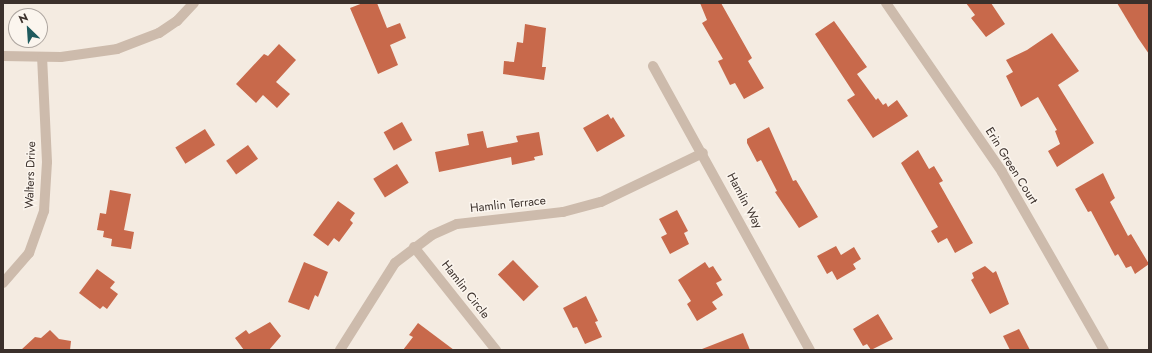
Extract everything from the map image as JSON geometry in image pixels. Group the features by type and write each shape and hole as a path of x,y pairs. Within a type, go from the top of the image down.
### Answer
{"street":[{"path":"3,56 42,57 86,55 139,42 177,21 194,3"},
{"name":"Erin Green Court","path":"886,3 1002,172 1104,350"},
{"name":"Walters Drive","path":"3,283 29,253 44,211 47,162 42,57"},
{"name":"Hamlin Way","path":"653,66 703,153 810,350"},
{"name":"Hamlin Terrace","path":"340,350 379,286 396,264 414,247 432,235 457,224 563,212 600,202 703,153"},
{"name":"Hamlin Circle","path":"414,247 496,350"}],"building":[{"path":"363,3 377,3 387,28 400,23 406,38 390,45 398,65 378,74 350,8"},
{"path":"700,3 721,3 752,58 748,61 764,88 744,99 735,83 730,85 718,61 723,59 702,23 707,20"},
{"path":"966,3 991,3 1005,24 986,37 971,18 975,15"},
{"path":"1117,3 1149,3 1149,54 1138,38"},
{"path":"834,21 867,67 857,74 876,100 878,98 883,105 886,103 888,107 897,100 908,116 873,138 847,100 855,95 815,34"},
{"path":"525,24 546,28 542,67 546,67 544,80 503,74 504,61 514,62 517,42 523,43"},
{"path":"1052,33 1079,71 1058,85 1094,143 1057,167 1048,151 1060,144 1055,131 1057,130 1038,97 1021,107 1006,76 1013,72 1006,60 1027,50"},
{"path":"279,44 296,60 276,82 290,94 277,108 263,95 256,103 236,84 264,54 268,56"},
{"path":"608,114 611,119 613,117 625,136 597,152 583,128"},
{"path":"402,122 412,140 394,151 384,132"},
{"path":"769,127 793,181 796,180 818,217 799,228 775,192 777,191 761,160 757,162 747,143 747,139"},
{"path":"205,129 215,145 185,164 175,148"},
{"path":"483,131 487,148 518,142 516,136 539,132 543,155 534,157 535,160 512,165 511,157 439,172 435,152 469,145 467,134"},
{"path":"248,145 258,159 236,175 226,161"},
{"path":"918,150 929,169 934,166 943,181 939,183 973,243 955,253 947,238 938,243 931,231 938,227 901,163"},
{"path":"397,164 409,183 385,197 373,179"},
{"path":"1103,173 1115,198 1110,202 1128,236 1131,234 1149,264 1135,274 1131,266 1126,268 1118,254 1115,256 1091,211 1088,212 1075,189"},
{"path":"110,190 131,194 124,230 134,232 131,249 111,246 112,239 103,237 104,231 97,230 100,213 106,214"},
{"path":"338,201 355,213 350,220 353,223 339,242 334,238 328,246 313,235"},
{"path":"677,210 688,231 684,233 689,244 670,254 661,237 667,234 659,219"},
{"path":"836,246 841,255 854,247 861,259 853,264 856,269 837,280 832,271 827,274 817,256"},
{"path":"513,260 539,287 524,301 498,275"},
{"path":"304,262 328,272 318,297 315,295 309,310 288,302"},
{"path":"705,262 709,268 713,266 722,280 716,283 723,295 712,302 717,309 697,321 687,304 691,301 678,280"},
{"path":"985,266 993,273 996,271 1009,304 990,314 971,280 974,278 972,273"},
{"path":"97,269 115,282 110,288 118,294 107,309 103,306 100,309 79,293"},
{"path":"586,296 598,321 595,322 602,337 585,344 577,327 573,328 563,308"},
{"path":"878,314 893,339 871,350 867,344 863,346 853,329"},
{"path":"270,322 281,336 269,350 244,350 235,338 246,330 249,334"},
{"path":"418,323 454,350 403,350 413,337 409,335"},
{"path":"1019,329 1030,350 1010,350 1003,336"},
{"path":"50,330 59,339 71,341 70,350 21,350 35,337 41,338"},
{"path":"743,333 750,350 702,350 702,349"}]}
